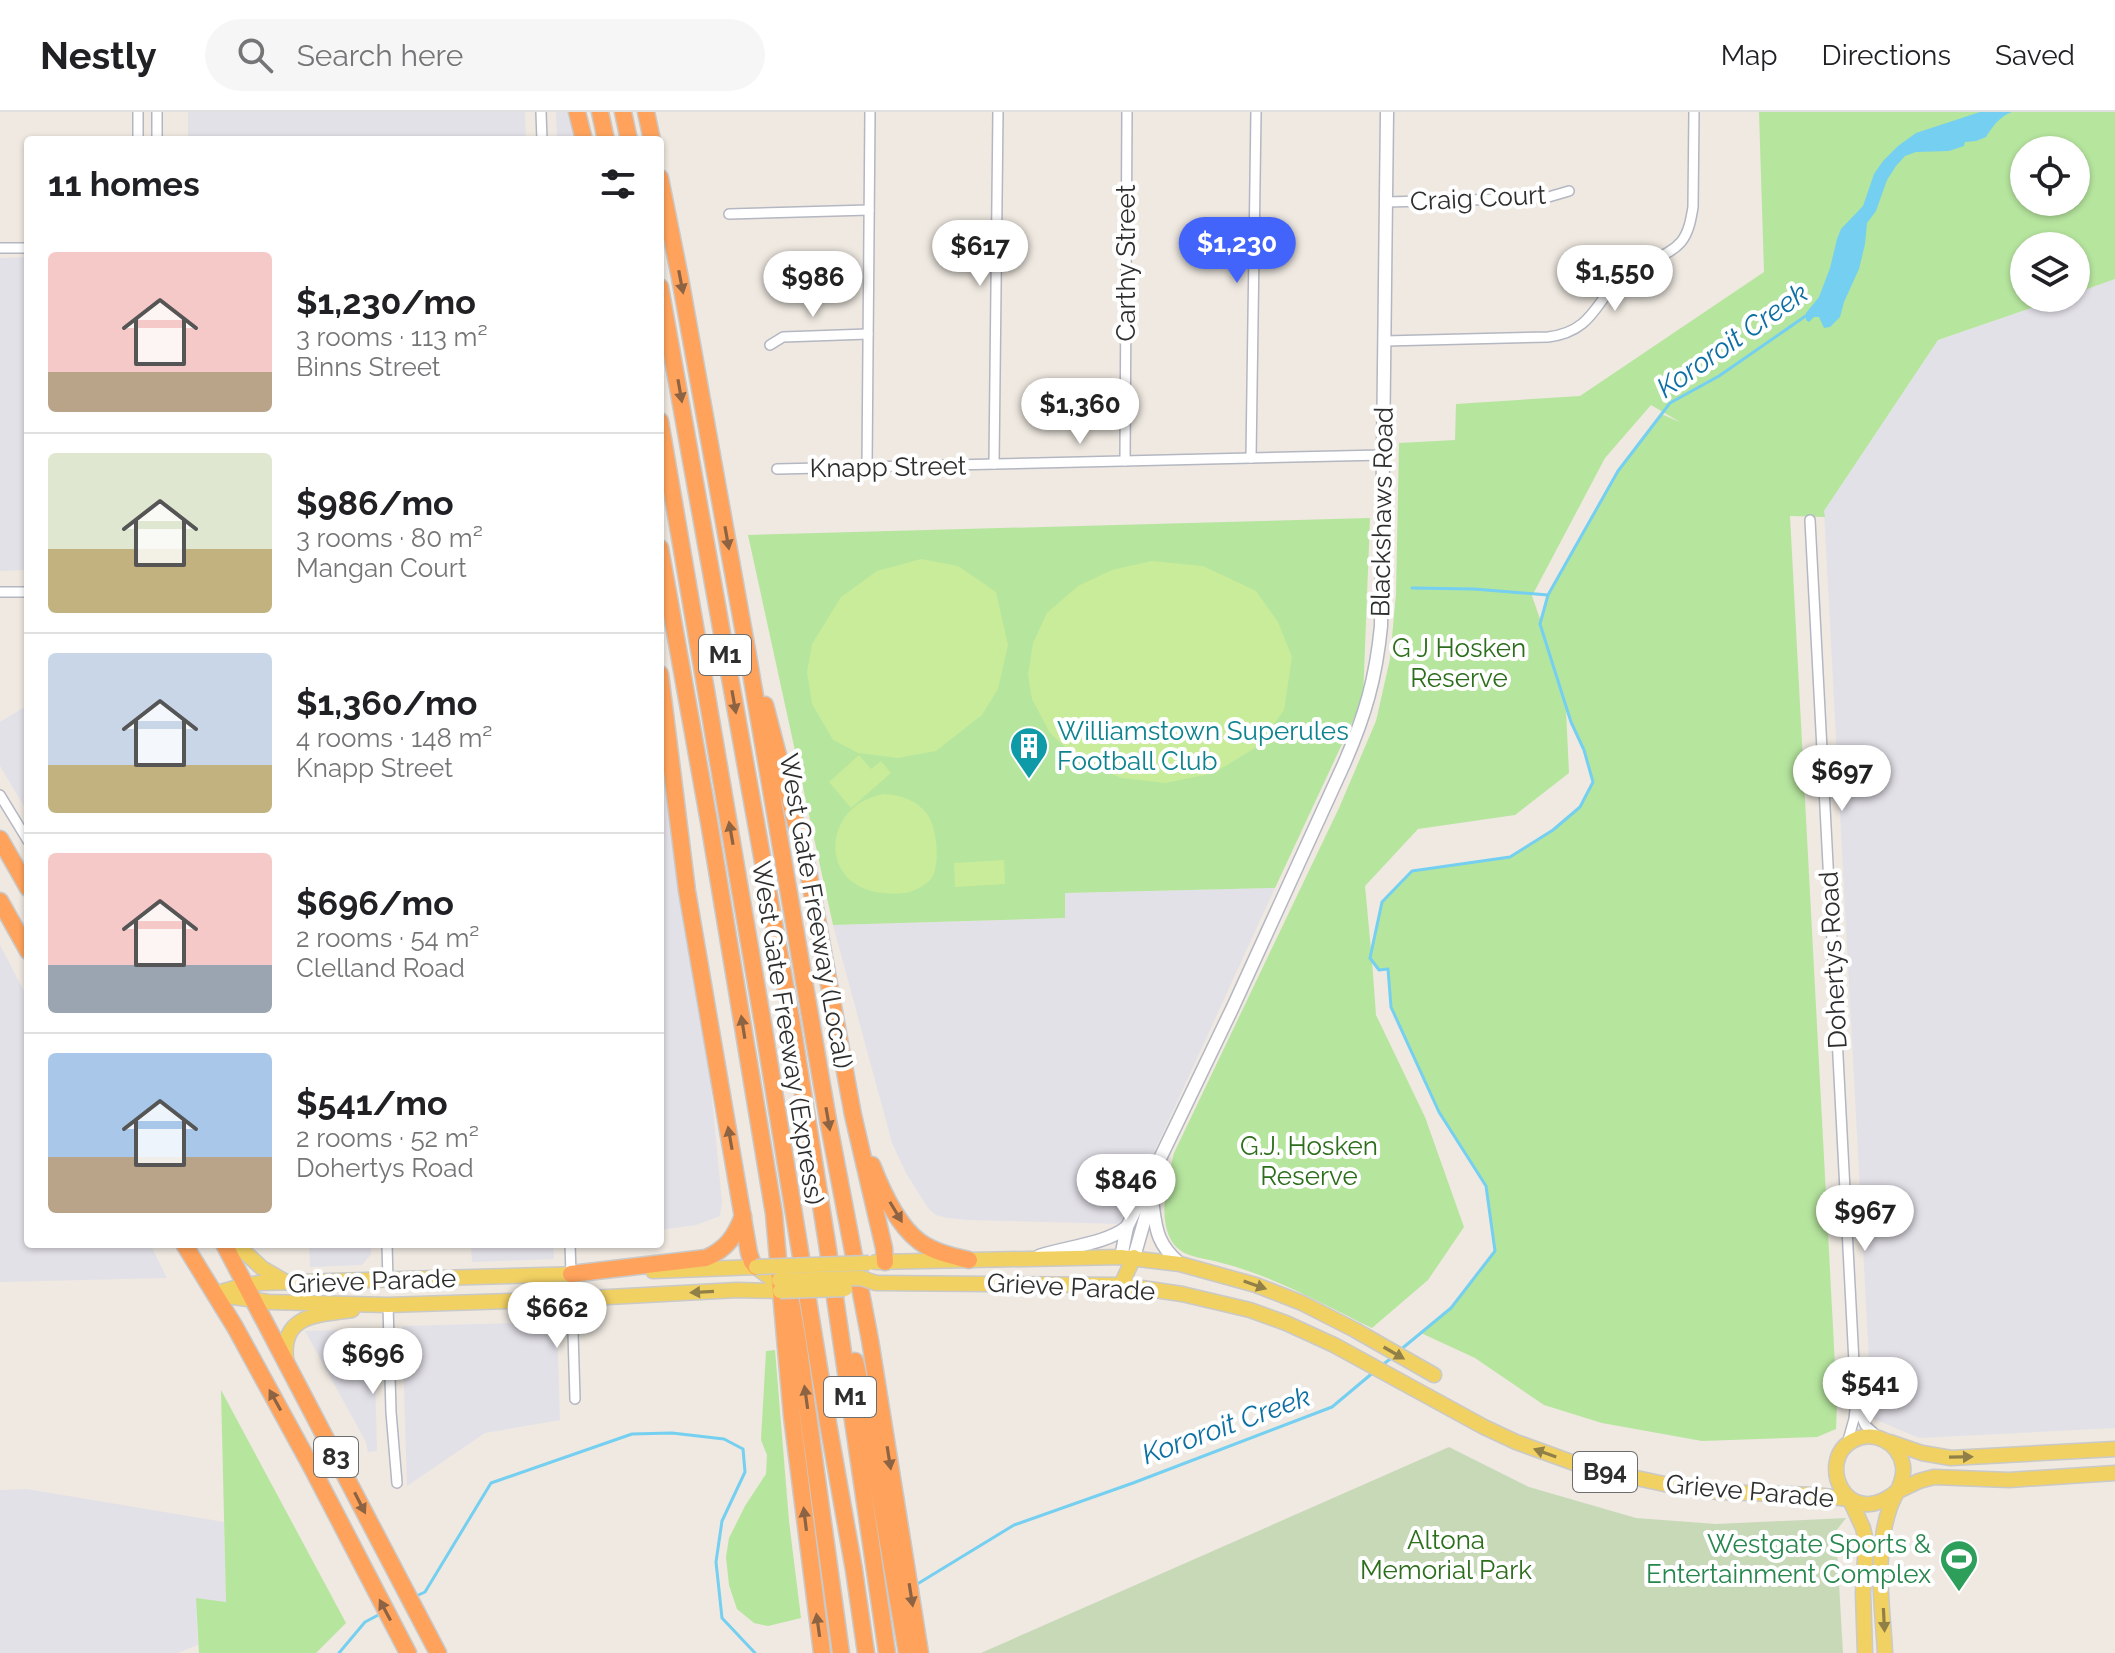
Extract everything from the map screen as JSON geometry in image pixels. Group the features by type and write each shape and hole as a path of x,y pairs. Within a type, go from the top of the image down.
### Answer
{"highway":[{"path":"577,112 583,136"},
{"path":"600,112 605,136"},
{"path":"623,112 628,136"},
{"path":"646,112 651,136"},
{"name":"West Gate Freeway (Local)","path":"664,198 870,1340 888,1549 916,1651"},
{"name":"West Gate Freeway (Express)","path":"664,309 792,1024 827,1243 888,1549 887,1652"},
{"name":"West Gate Freeway (Express)","path":"664,445 866,1653"},
{"name":"M1","path":"664,570 774,1214 791,1401 822,1653"},
{"path":"747,650 769,718 808,870 853,1115 884,1248 877,1262"},
{"path":"664,706 687,891 750,1257 756,1267"},
{"path":"0,839 24,881"},
{"path":"0,901 24,944"},
{"path":"853,1115 876,1176 909,1232 921,1243 940,1252 969,1260"},
{"path":"774,1214 798,1342 841,1653"},
{"path":"571,1274 706,1258 724,1249 736,1233 743,1215"},
{"name":"83","path":"186,1248 235,1327 408,1653"},
{"name":"83","path":"226,1248 435,1646"}],"main road":[{"name":"Blackshaws Road","path":"1127,1257 1127,1227 1303,855 1344,764 1372,690 1381,626 1387,112"},
{"name":"Blackshaws Road","path":"1127,1257 1152,1197 1163,1154"},
{"path":"1152,1197 1160,1241 1168,1254 1180,1264"},
{"path":"1033,1258 1061,1248 1101,1240 1127,1227"},
{"path":"240,1248 262,1268 288,1283"},
{"name":"Grieve Parade","path":"249,1292 288,1283 877,1262 1127,1257 1180,1264 1256,1285 1302,1303 1434,1375"},
{"path":"1121,1285 1127,1257"},
{"path":"876,1283 883,1275 877,1262"},
{"path":"756,1267 779,1285"},
{"path":"571,1274 572,1299"},
{"path":"286,1359 286,1337 301,1321 318,1315 388,1305 388,1281"},
{"name":"Grieve Parade","path":"249,1292 388,1305 572,1299 779,1285 862,1288 876,1283 1121,1285 1182,1294 1250,1310 1286,1323 1334,1345 1484,1427 1585,1467 1683,1488 1850,1499"},
{"path":"214,1294 249,1292"},
{"path":"1865,1653 1863,1593 1866,1542 1863,1528 1840,1485 1837,1473 1838,1459 1845,1446 1867,1437 1951,1458 2115,1449"},
{"path":"1884,1440 1897,1451 1902,1464 1902,1478 1887,1518 1881,1548 1885,1653"},
{"path":"1850,1499 1862,1504 1874,1504 1919,1481 1934,1477 2009,1480 2115,1473"}],"street":[{"path":"138,112 138,136"},
{"path":"157,112 157,136"},
{"path":"541,112 542,136"},
{"path":"867,467 870,112"},
{"path":"994,464 998,112"},
{"name":"Carthy Street","path":"1125,461 1127,112"},
{"path":"1251,458 1256,112"},
{"path":"1385,341 1548,337 1561,336 1580,326 1618,281 1631,270 1671,251 1685,236 1693,207 1694,112"},
{"name":"Craig Court","path":"1386,202 1545,198 1569,191"},
{"path":"729,214 869,210"},
{"path":"0,248 24,248"},
{"path":"770,345 783,337 868,334"},
{"name":"Knapp Street","path":"777,469 1383,455"},
{"name":"Dohertys Road","path":"1810,520 1856,1401 1845,1446"},
{"path":"0,592 24,592"},
{"path":"0,795 24,834"},
{"path":"387,1248 388,1281"},
{"path":"570,1248 571,1274"},
{"path":"572,1299 575,1399"},
{"path":"388,1305 391,1412 397,1483"},
{"name":"Dohertys Road","path":"1856,1401 1865,1426 1884,1440"}],"shaded area":[{"path":"188,112 525,112 526,136 188,136"},
{"path":"556,112 568,112 573,136 557,136"},
{"path":"24,257 24,570 0,571 0,258"},
{"path":"2115,279 2115,1428 1919,1438 1872,1418 1824,511 1938,340 2019,312 2090,312 2090,288"},
{"path":"664,684 694,911 722,1202 720,1216 696,1225 664,1229"},
{"path":"24,707 24,806 0,766 0,722"},
{"path":"1275,888 1121,1224 969,1220 936,1215 928,1208 892,1143 833,925 1065,918 1065,893"},
{"path":"0,945 24,991 24,1248 152,1248 167,1278 0,1282"},
{"path":"309,1248 371,1248 371,1254 362,1265 310,1267"},
{"path":"471,1248 553,1248 554,1259 472,1262"},
{"path":"557,1322 560,1420 485,1433 407,1486 402,1326"},
{"path":"374,1329 377,1451 368,1452 366,1442 305,1331"},
{"path":"27,1489 224,1522 226,1603 196,1598 198,1645 177,1653 0,1653 0,1490"}],"green space":[{"path":"1759,112 2115,112 2115,279 2090,288 2090,232 2010,232 2010,312 2019,312 1938,340 1824,511 1825,517 1790,516 1837,1403 1836,1429 1817,1437 1702,1441 1602,1423 1544,1405 1475,1358 1421,1333 1451,1308 1495,1251 1486,1186 1439,1112 1391,1007 1388,970 1379,970 1372,961 1376,1015 1425,1117 1464,1227 1428,1280 1372,1328 1258,1274 1184,1253 1174,1244 1166,1228 1164,1207 1174,1153 1339,808 1376,721 1390,659 1396,594 1399,443 1455,440 1456,404 1580,396 1764,272","holes":["1651,405 1680,422 1661,414 1618,471 1548,595 1540,619 1532,596 1605,458","1566,710 1584,750 1593,782 1580,807 1553,830 1510,857 1412,871 1382,902 1371,950 1365,886 1418,829 1515,815 1569,773"]},
{"path":"1370,518 1363,699 1275,888 1065,893 1065,918 833,925 748,535"},
{"path":"921,559 958,566 996,592 1008,645 998,689 982,715 936,751 898,758 858,753 833,740 812,704 807,672 812,644 841,597 877,571"},
{"path":"1152,561 1203,566 1256,591 1278,622 1292,657 1284,710 1258,746 1214,773 1165,783 1121,778 1078,759 1050,733 1032,699 1028,675 1033,643 1047,613 1078,586 1112,570"},
{"path":"859,755 871,769 881,761 891,773 851,808 829,782"},
{"path":"884,794 902,797 918,805 927,814 933,828 937,856 934,873 926,883 910,892 888,893 863,888 848,877 838,863 835,846 839,829 848,814 863,801"},
{"path":"1004,860 1005,884 955,887 954,863"},
{"path":"775,1350 789,1521 801,1618 768,1626 754,1623 737,1609 729,1585 726,1557 729,1538 766,1474 767,1455 761,1440 766,1351"},
{"path":"221,1390 346,1623 316,1653 199,1653 196,1598 226,1602"},
{"name":"Altona Memorial Park","path":"1449,1447 1529,1487 1636,1518 1716,1524 1846,1518 1836,1531 1843,1653 981,1653"}],"water":[{"name":"Kororoit Creek","path":"1980,112 2012,112 2000,119 1986,137 1965,142 1964,146 1949,151 1916,152 1905,156 1887,180 1876,211 1867,223 1859,269 1840,317 1830,327 1824,328 1819,317 1809,322 1806,320 1806,313 1819,297 1841,229 1863,206 1874,174 1883,161 1916,133"}],"waterway":[{"name":"Kororoit Creek","path":"1399,1351 1451,1308 1495,1251 1486,1186 1439,1112 1391,1007 1388,969 1379,970 1370,958 1382,902 1412,871 1510,857 1553,830 1580,807 1593,782 1540,624 1548,595 1618,471 1670,403 1719,376 1807,315"},
{"path":"1412,588 1548,595"},
{"name":"Kororoit Creek","path":"1381,1366 1394,1356"},
{"name":"Kororoit Creek","path":"914,1586 1014,1525 1332,1407 1375,1371"},
{"name":"Kororoit Creek","path":"414,1597 425,1592 491,1483 632,1434 672,1433 724,1439 743,1449 745,1472 722,1521 716,1562 722,1618 755,1653"},
{"name":"Kororoit Creek","path":"339,1653 365,1622 382,1613"}],"place":[{"name":"Williamstown Superules Football Club","path":"1029,780"},
{"name":"Westgate Sports & Entertainment Complex","path":"1959,1593"}],"park label":[{"name":"G J Hosken Reserve","path":"1459,663"},
{"name":"G.J. Hosken Reserve","path":"1309,1161"}]}
